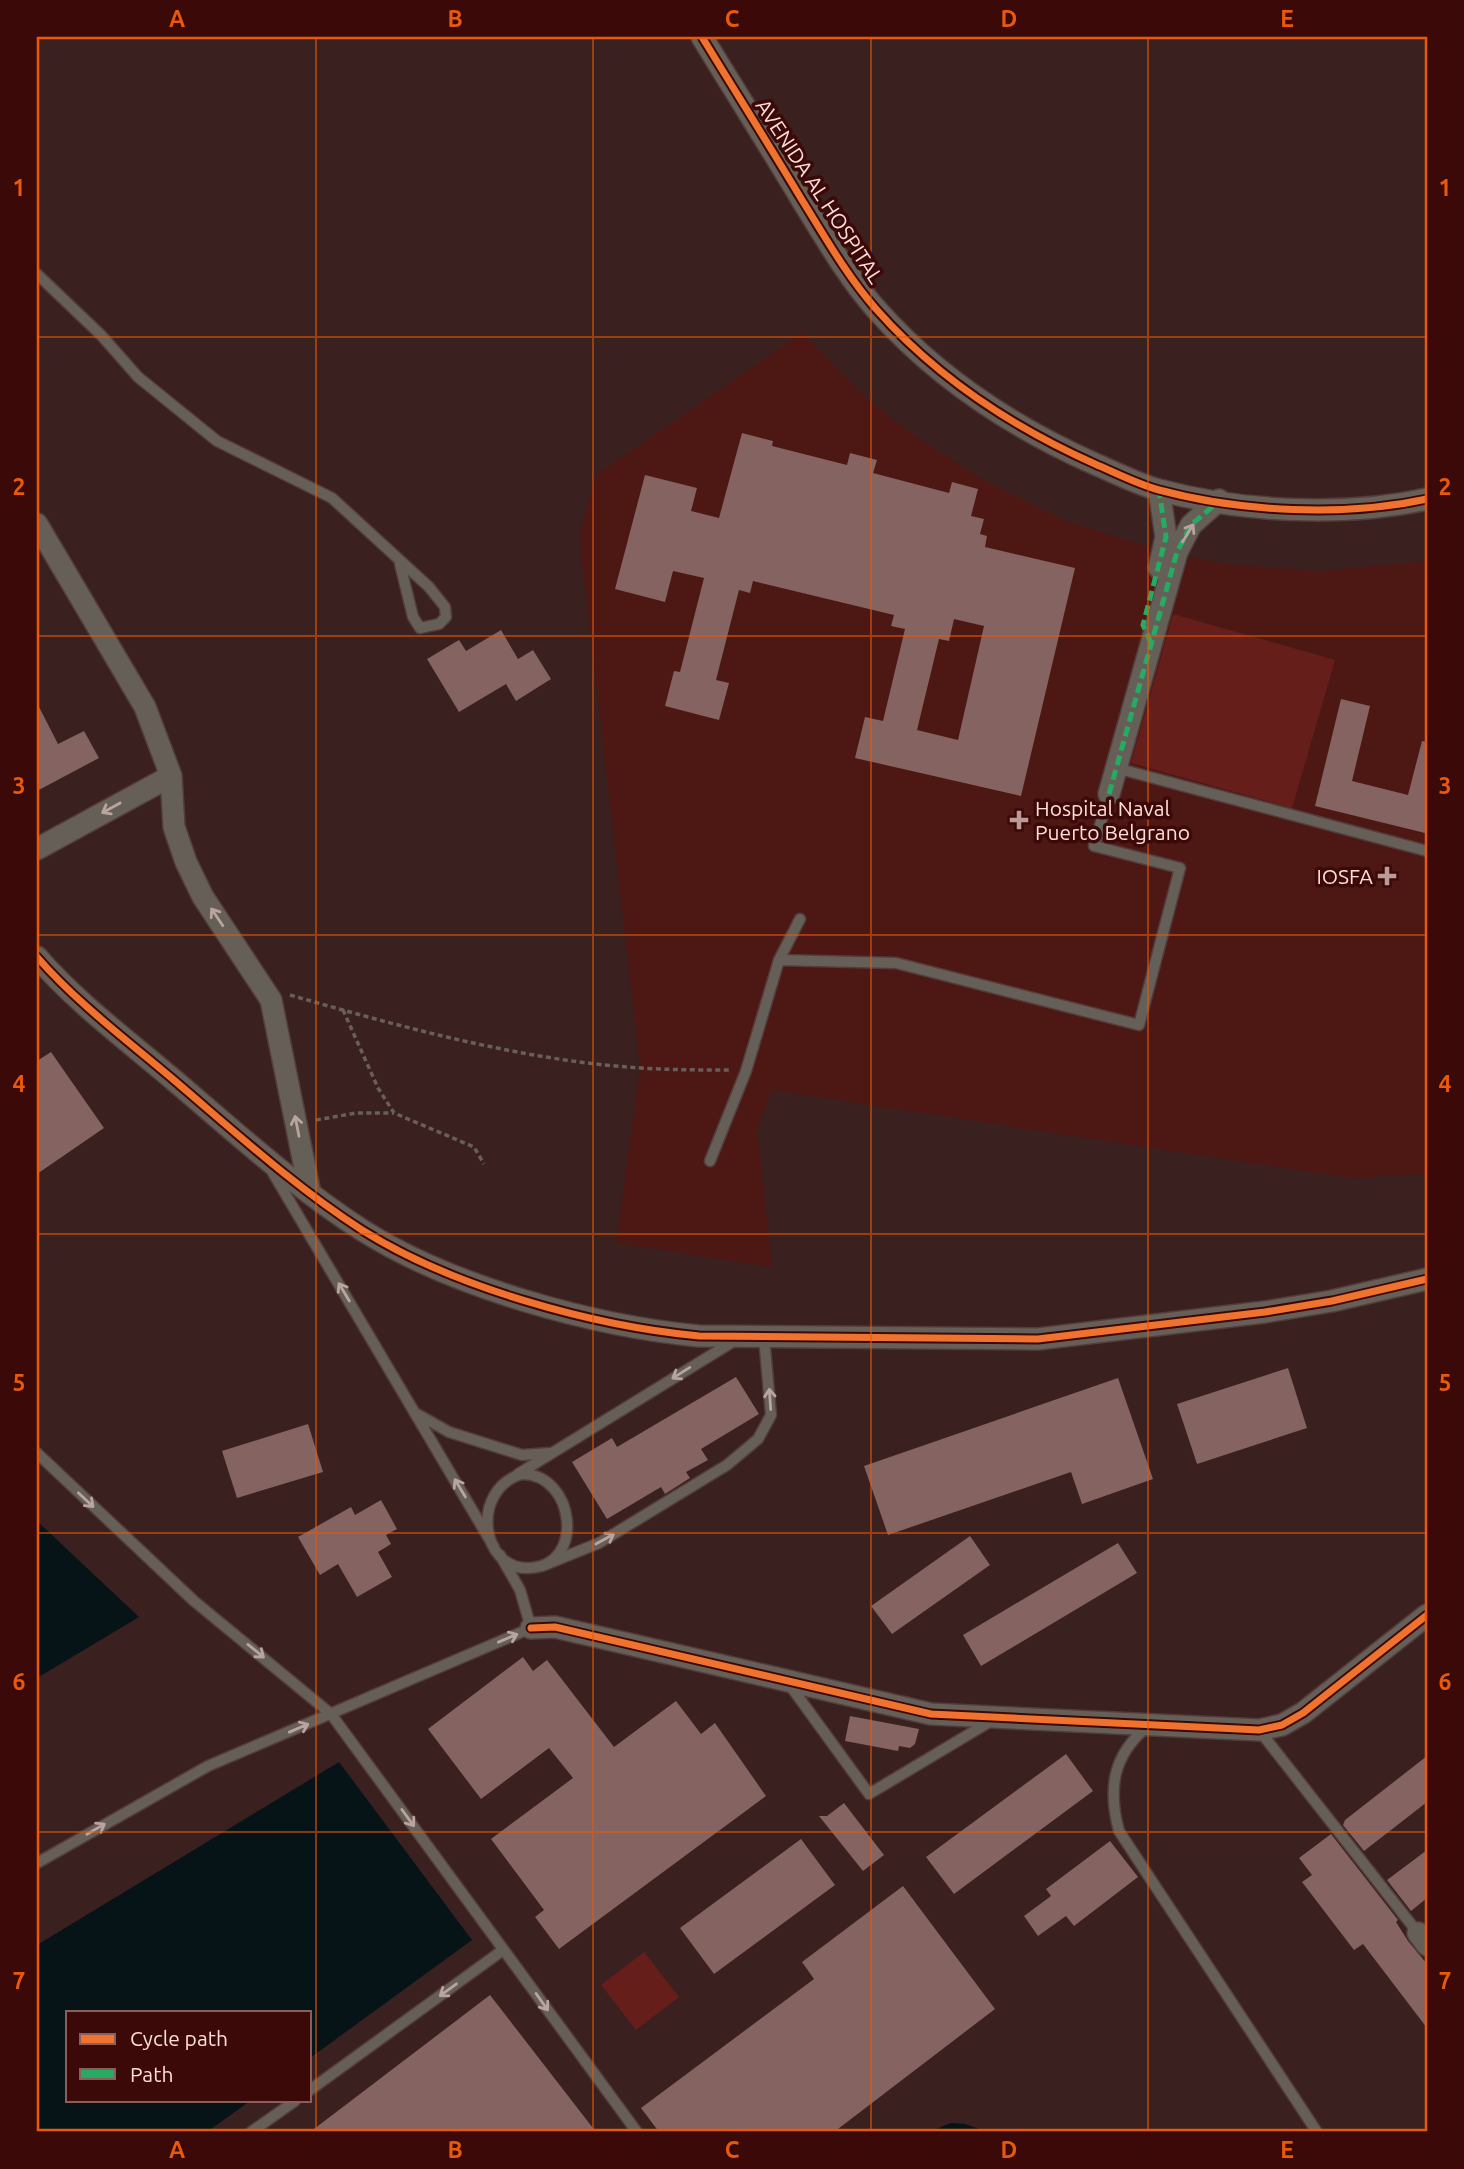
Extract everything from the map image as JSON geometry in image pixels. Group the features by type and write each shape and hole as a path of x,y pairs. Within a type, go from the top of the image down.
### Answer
{"street":[{"name":"AVENIDA AL HOSPITAL","path":"702,37 843,266 876,309 916,351 961,389 1013,423 1062,449 1159,490 1219,500 1344,512 1427,499"},
{"path":"1151,643 1143,625 1166,537 1159,490"},
{"path":"1109,794 1183,538 1202,514 1219,500"},
{"path":"37,524 145,707 171,776 174,827 186,862 203,897 264,987 274,1013 310,1193"},
{"path":"37,849 171,776"},
{"path":"37,957 81,1001 263,1156 363,1231 426,1263 535,1303 650,1331 764,1338 1038,1339 1265,1312 1345,1298 1427,1279"},
{"path":"531,1628 555,1627 900,1708 993,1719 1259,1730 1282,1725 1303,1713 1427,1615"}],"lane":[{"path":"37,274 101,335 138,377 217,441 332,498 400,564 429,587 445,607 446,617 439,624 420,628 413,617 400,564"},
{"path":"1116,768 1427,851"},
{"path":"779,960 896,963 1139,1026 1180,868 1094,846 1109,794"},
{"path":"710,1161 746,1071 779,960 800,919"},
{"path":"37,1863 208,1766 531,1628 520,1590 263,1156"},
{"path":"739,1337 512,1477 496,1490 488,1509 486,1524 497,1551 519,1567 542,1566 599,1543 727,1465 758,1439 771,1415 764,1338"},
{"path":"416,1414 449,1432 522,1455 553,1452"},
{"path":"37,1453 194,1601 331,1714 636,2132"},
{"path":"512,1477 531,1474 540,1478 556,1490 564,1503 567,1514 566,1539 557,1555 542,1566"},
{"path":"787,1682 869,1794 993,1719"},
{"path":"1150,1725 1131,1740 1113,1778 1112,1805 1119,1831 1317,2132"},
{"path":"1259,1730 1423,1939"},
{"path":"312,2089 503,1950"},
{"path":"251,2132 294,2102"}],"path":[{"path":"264,987 343,1010 470,1040 582,1061 640,1068 746,1071"},
{"path":"343,1010 378,1088 394,1113"},
{"path":"297,1125 356,1114 394,1113 474,1147 484,1164"}],"shaded area":[{"name":"Hospital Naval Puerto Belgrano","path":"802,333 864,396 905,429 982,479 1066,521 1158,550 1225,564 1318,571 1427,561 1427,1174 1350,1178 772,1090 757,1129 772,1267 616,1243 640,1068 579,534 597,474"},
{"path":"1173,614 1335,660 1292,808 1131,763"},
{"path":"37,1521 139,1617 37,1678"},
{"path":"339,1762 472,1940 312,2057 312,2011 66,2011 66,2102 249,2102 207,2132 37,2132 37,1945"},
{"path":"644,1952 679,1997 636,2030 601,1985"},
{"path":"951,2123 965,2124 988,2132 928,2132"}],"building":[{"path":"742,433 773,441 772,446 847,465 850,453 877,460 873,473 949,493 952,482 978,489 971,516 984,519 980,534 987,536 985,547 1075,568 1021,796 855,758 865,717 883,721 905,629 891,626 894,615 753,581 750,593 739,590 716,680 729,683 719,720 665,706 674,671 680,672 704,578 673,571 665,602 615,589 645,475 697,488 691,511 719,518","holes":["954,619 984,626 958,740 917,730 939,639 949,641"]},
{"path":"501,630 518,659 533,650 551,679 516,701 506,684 459,712 427,659 459,640 466,651"},
{"path":"1341,699 1370,706 1352,781 1408,795 1422,741 1427,742 1425,833 1315,806"},
{"path":"37,703 58,744 84,731 99,758 37,791"},
{"path":"51,1052 104,1128 37,1174 37,1061"},
{"path":"1288,1368 1307,1428 1197,1464 1177,1404"},
{"path":"736,1377 759,1414 701,1449 708,1460 686,1472 690,1478 665,1494 661,1487 607,1519 572,1462 612,1438 617,1447"},
{"path":"1118,1378 1153,1479 1082,1504 1071,1472 888,1535 864,1466"},
{"path":"308,1424 323,1472 237,1498 222,1451"},
{"path":"381,1500 397,1529 386,1535 391,1544 378,1552 392,1577 357,1597 338,1564 320,1575 298,1537 351,1507 355,1515"},
{"path":"970,1536 990,1565 892,1634 871,1606"},
{"path":"1118,1543 1137,1573 981,1666 963,1635"},
{"path":"523,1657 533,1671 547,1660 614,1747 676,1701 701,1734 715,1723 766,1796 559,1949 535,1917 544,1910 491,1839 573,1778 549,1748 481,1799 428,1729"},
{"path":"850,1716 919,1729 915,1744 910,1748 899,1746 898,1751 845,1741"},
{"path":"1066,1754 1093,1791 954,1894 926,1857"},
{"path":"1427,1756 1427,1802 1364,1851 1343,1825 1345,1820"},
{"path":"844,1803 884,1855 863,1871 819,1816 827,1816"},
{"path":"1331,1834 1398,1920 1396,1922 1408,1941 1427,1964 1427,2028 1363,1944 1354,1950 1302,1882 1312,1875 1299,1858"},
{"path":"801,1839 835,1885 714,1974 680,1928"},
{"path":"1110,1841 1138,1877 1074,1926 1066,1916 1038,1936 1024,1916 1051,1896 1046,1889"},
{"path":"1427,1850 1427,1898 1411,1911 1387,1880"},
{"path":"903,1886 995,2009 834,2132 659,2132 641,2108 814,1979 802,1962"},
{"path":"490,1995 596,2132 310,2132"}],"marked path":[{"path":"1151,643 1143,625 1166,537 1159,490"},
{"path":"1109,794 1177,552 1191,525 1219,501"}],"cycle path":[{"path":"702,37 828,242 865,296 924,357 950,379 1005,417 1064,450 1127,478 1151,488 1191,497 1293,510 1362,508 1427,499"},
{"path":"37,957 86,1006 243,1139 313,1196 362,1230 398,1251 480,1286 570,1313 658,1331 699,1336 1038,1339 1265,1312 1332,1301 1427,1279"},
{"path":"531,1628 555,1627 931,1714 1259,1730 1282,1725 1303,1713 1427,1615"}],"place":[{"name":"Hospital Naval Puerto Belgrano","path":"1019,820"},
{"name":"IOSFA","path":"1387,876"}]}
